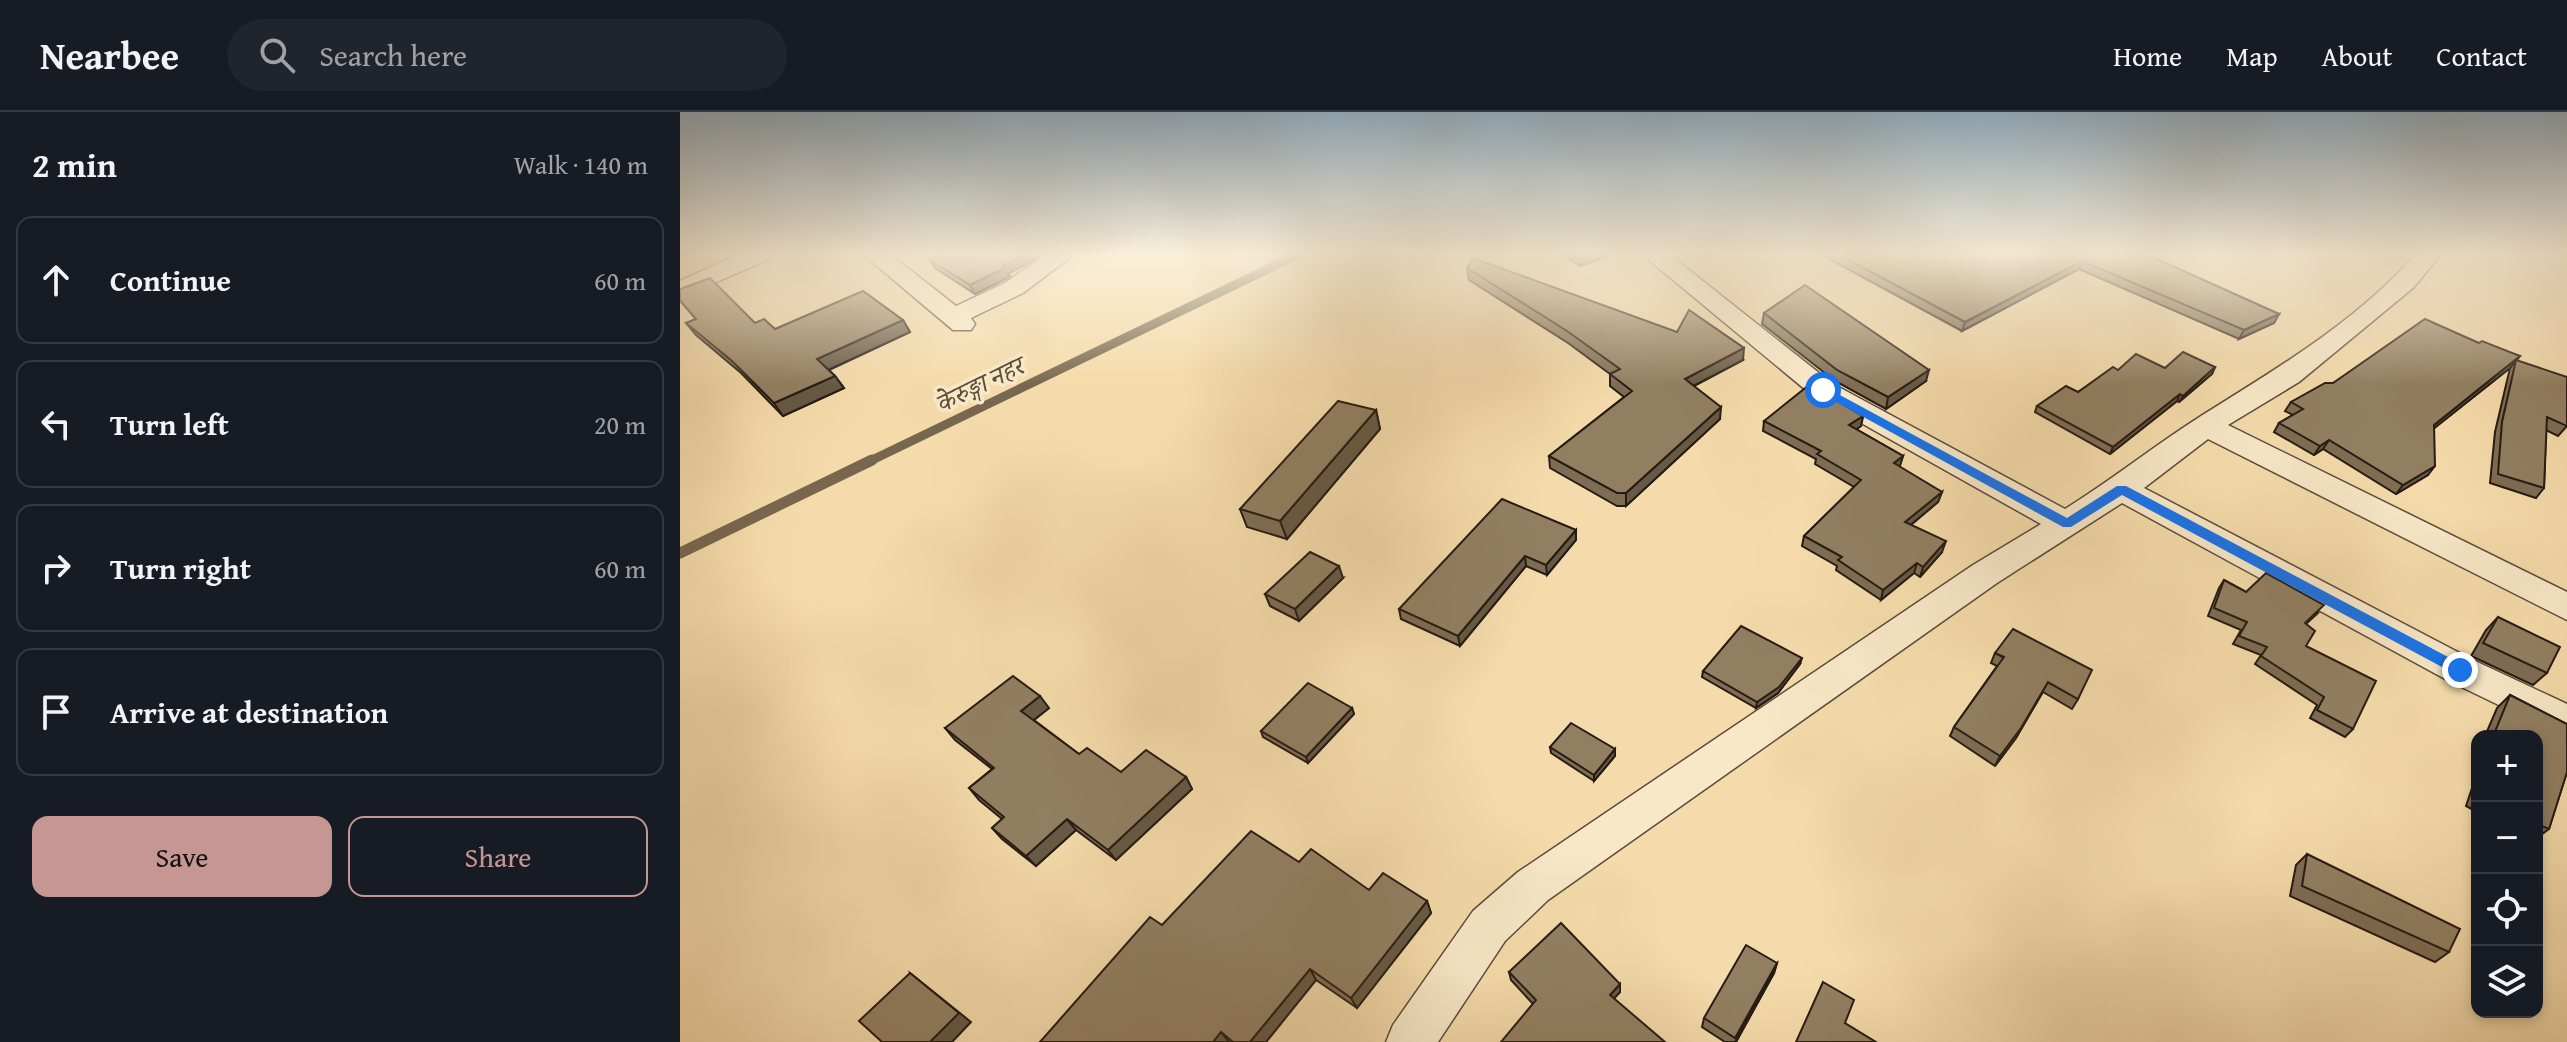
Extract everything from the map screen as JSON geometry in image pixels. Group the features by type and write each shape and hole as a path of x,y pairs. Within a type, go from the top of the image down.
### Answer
{"street":[{"path":"930,298 957,320 995,298"},
{"path":"1707,298 1823,390 2067,524"},
{"path":"1410,1042 1489,926 1533,886 1985,574 2121,489 2206,426 2289,376 2386,298"},
{"path":"2206,426 2567,607"},
{"path":"2121,489 2460,670 2567,722"}],"building":[{"path":"730,298 755,323 764,319 775,329 846,298 873,298 903,320 817,359 835,376 774,403 732,361 686,323 696,319 680,300"},
{"path":"1515,298 1584,298 1677,332 1689,310 1744,348 1685,379 1721,407 1626,493 1617,493 1549,456 1632,391 1610,374 1620,369"},
{"path":"1785,298 1825,298 1929,370 1888,397 1837,370 1764,313"},
{"path":"1921,298 2010,298 1965,322"},
{"path":"2170,298 2244,298 2279,314 2244,330"},
{"path":"2425,319 2479,343 2482,341 2520,356 2434,425 2435,466 2403,485 2329,440 2320,446 2279,423 2303,409 2291,402 2325,383 2333,383"},
{"path":"2183,352 2215,367 2183,396 2180,394 2113,447 2037,406 2066,386 2078,392 2113,367 2118,370 2136,354 2165,368"},
{"path":"2516,360 2567,377 2567,426 2547,417 2544,488 2498,474 2502,422"},
{"path":"1809,385 1863,416 1849,425 1903,456 1894,463 1942,492 1905,522 1946,541 1923,567 1917,563 1883,590 1838,560 1842,557 1804,536 1861,480 1817,454 1821,451 1764,421"},
{"path":"1338,401 1376,410 1280,521 1240,509"},
{"path":"1502,499 1576,530 1546,565 1525,556 1458,636 1399,609"},
{"path":"1310,552 1339,566 1295,609 1265,594"},
{"path":"2266,573 2324,605 2305,623 2315,631 2306,646 2376,681 2353,729 2317,710 2324,697 2261,656 2267,647 2239,636 2247,622 2214,608 2224,580 2246,592"},
{"path":"2498,617 2560,647 2547,673 2483,643"},
{"path":"1741,626 1802,658 1779,687 1757,702 1703,671"},
{"path":"2013,629 2092,670 2078,699 2048,682 2000,756 1954,727 2004,657 1995,653"},
{"path":"1013,676 1040,696 1021,711 1079,754 1087,748 1121,772 1146,750 1186,777 1108,850 1067,819 1026,856 992,828 1004,817 969,788 994,768 945,728"},
{"path":"1308,683 1352,708 1306,757 1261,731"},
{"path":"2510,695 2567,724 2567,772 2549,829 2543,826 2543,730 2496,730"},
{"path":"1571,723 1615,749 1594,775 1550,747"},
{"path":"1251,831 1299,862 1311,849 1369,890 1383,873 1427,901 1351,998 1310,969 1250,1042 1233,1042 1221,1032 1213,1042 1040,1042 1150,917 1162,925"},
{"path":"2307,854 2460,929 2449,952 2302,886"},
{"path":"1561,923 1620,984 1610,995 1665,1042 1501,1042 1536,1000 1509,972"},
{"path":"1746,945 1777,963 1735,1038 1704,1018"},
{"path":"910,973 959,1013 930,1042 882,1042 859,1021"},
{"path":"1823,982 1854,1000 1845,1023 1876,1042 1796,1042"}],"waterway":[{"name":"केेरुङ्गा नहर","path":"868,462 1207,298"},
{"name":"केेरुङ्गा नहर","path":"680,553 872,460"}],"route":[{"path":"1823,390 2067,524 2121,489 2460,670"}]}
